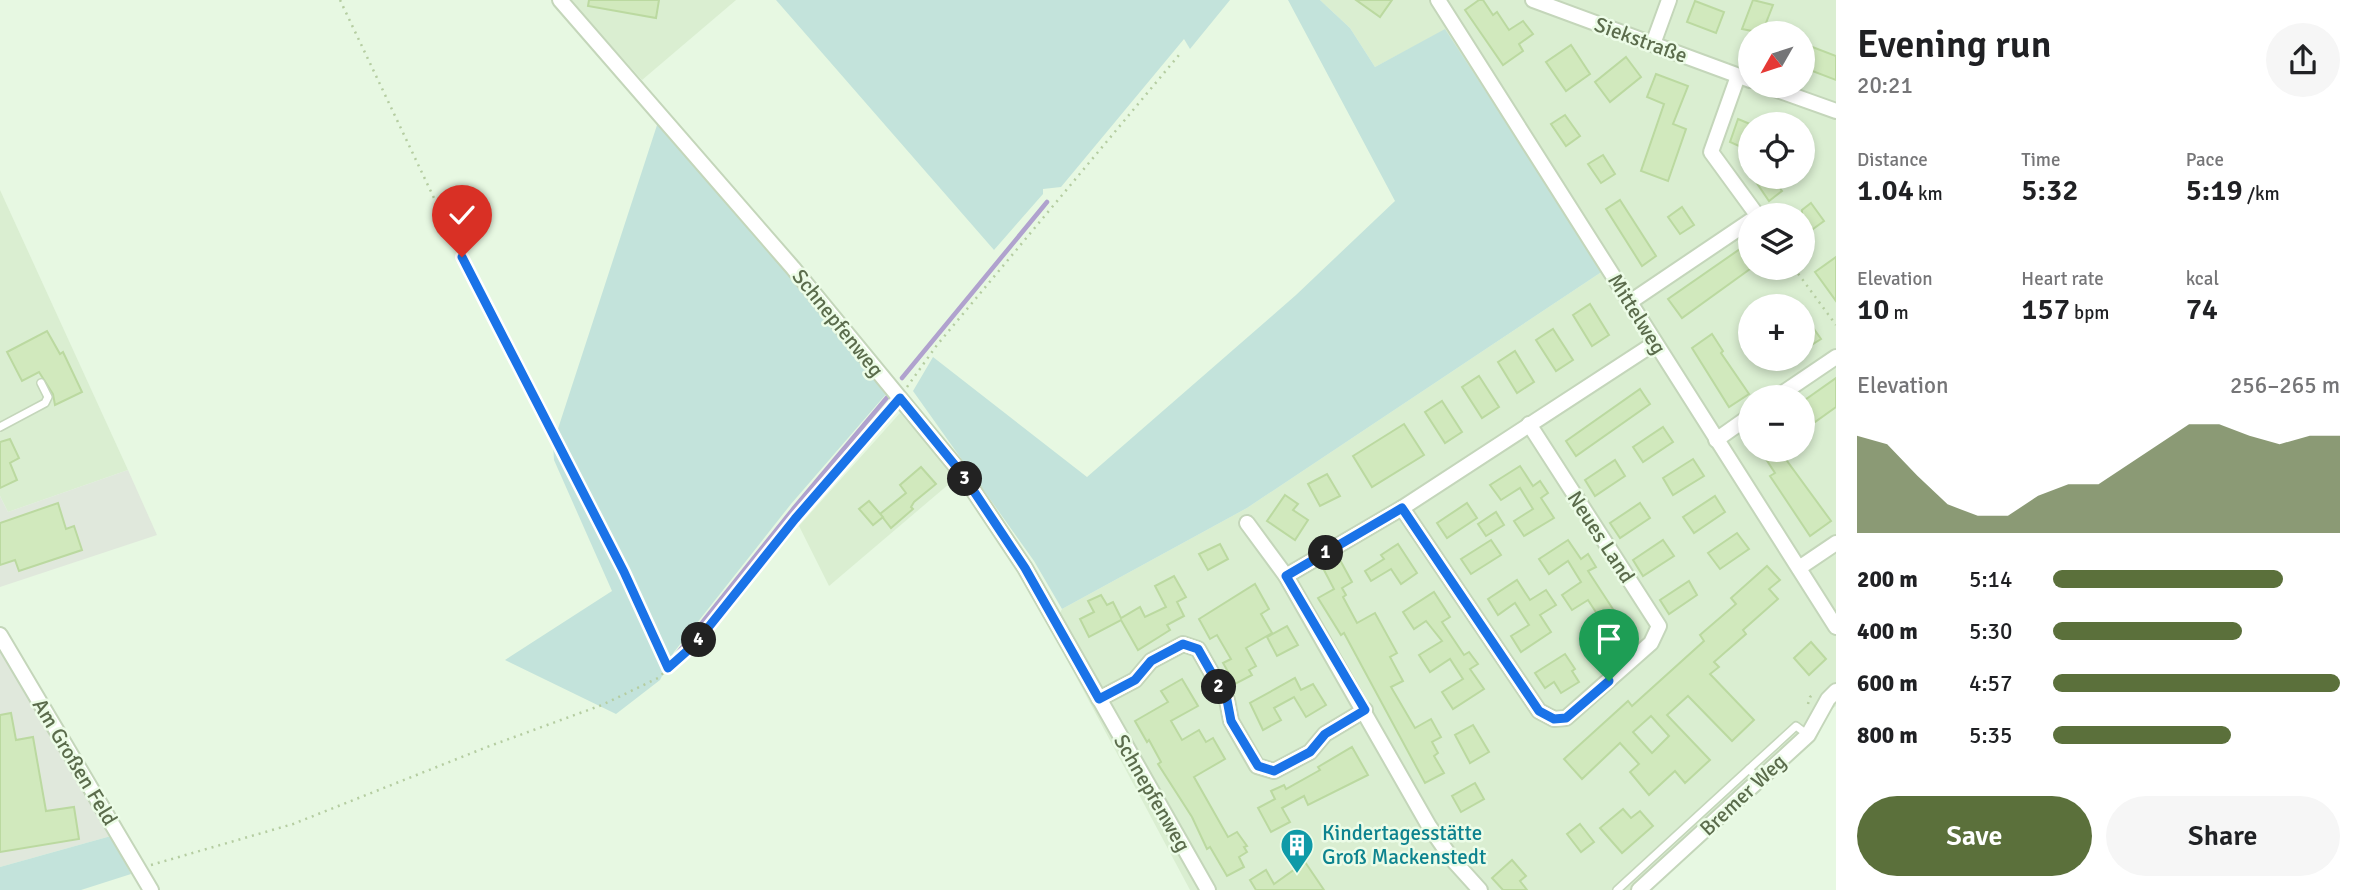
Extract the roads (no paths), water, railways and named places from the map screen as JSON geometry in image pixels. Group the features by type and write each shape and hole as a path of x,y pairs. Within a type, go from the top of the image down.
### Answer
{"street":[{"name":"Schnepfenweg","path":"560,0 717,178 963,475 1025,568 1208,890"},
{"name":"Mittelweg","path":"1438,0 1655,342 1670,357 1716,440 1836,627"},
{"name":"Siekstraße","path":"1533,0 1738,76"},
{"path":"1653,44 1669,0"},
{"path":"1738,91 1711,152 1748,203"},
{"path":"1800,98 1836,111"},
{"path":"1630,302 1738,229"},
{"path":"1286,576 1402,508 1655,342"},
{"path":"1795,385 1836,357"},
{"name":"Neues Land","path":"1402,508 1539,711 1554,719 1566,718 1651,643 1658,626 1529,424"},
{"path":"1716,440 1738,424"},
{"path":"1247,523 1286,576 1429,825 1452,859 1480,890"},
{"path":"1799,568 1836,543"},
{"name":"Am Großen Feld","path":"0,635 151,890"},
{"path":"1099,699 1135,680 1151,661 1183,644 1198,649 1227,700 1231,721 1258,766 1274,771 1310,752 1325,734 1365,710"},
{"name":"Bremer Weg","path":"1640,890 1675,847 1754,774 1808,735 1828,699 1836,691"}],"lane":[{"path":"0,427 46,403 48,397 41,383"},
{"path":"1617,890 1675,847"}],"waterway":[{"path":"902,378 1047,202"},
{"path":"677,654 890,394"}],"place":[{"name":"Kindertagesstätte Groß Mackenstedt","path":"1297,875"}]}
